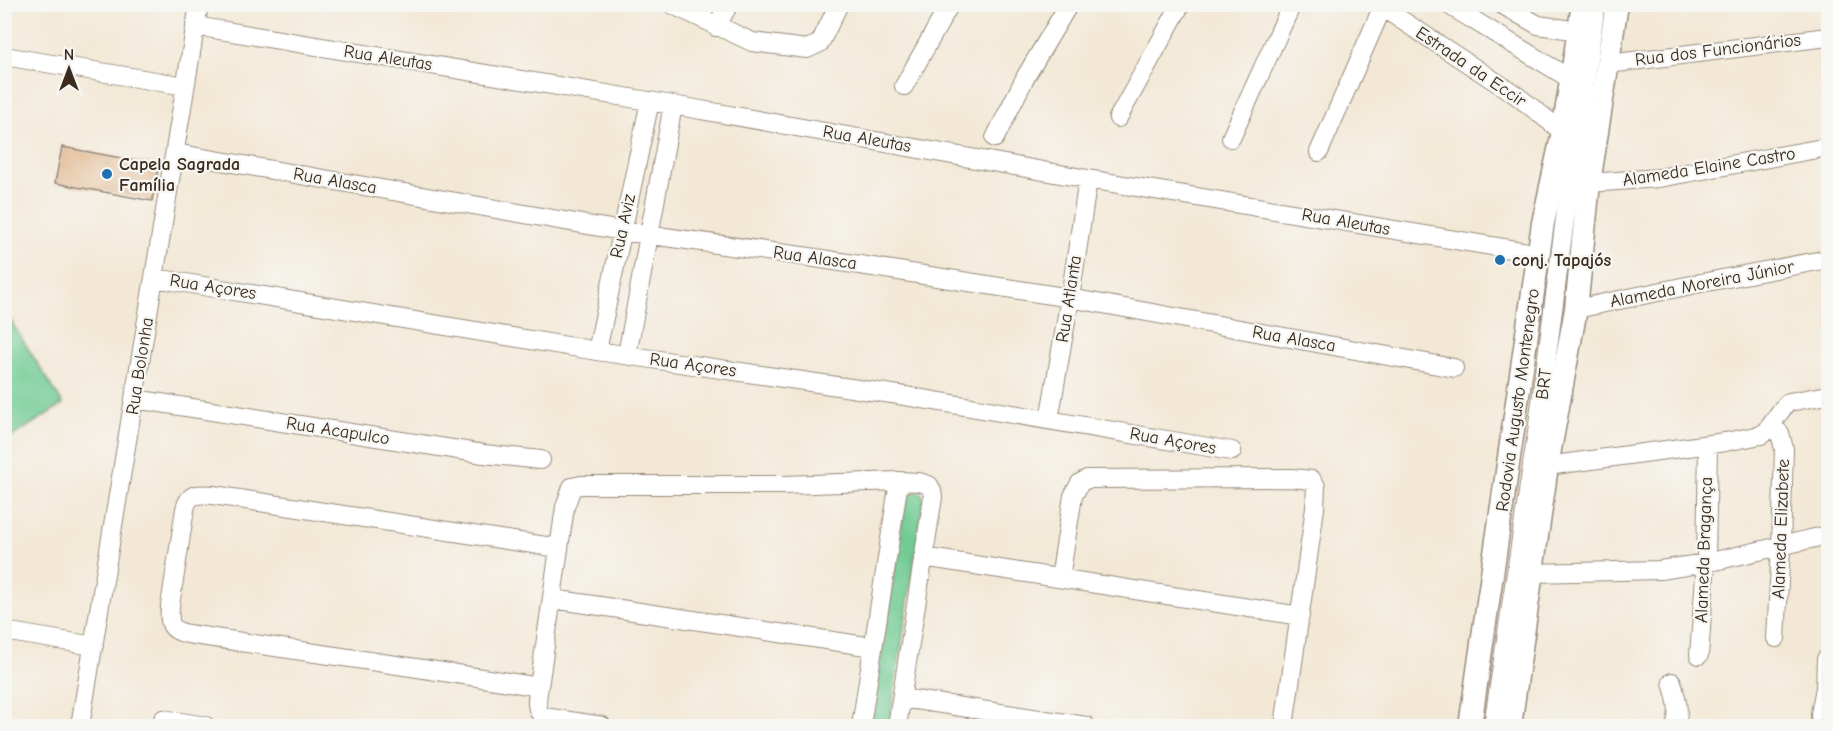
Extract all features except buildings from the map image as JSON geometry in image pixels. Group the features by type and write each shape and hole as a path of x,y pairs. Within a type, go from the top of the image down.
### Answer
{"main road":[{"name":"Rodovia Augusto Montenegro","path":"1470,726 1543,223 1563,132 1584,4"},
{"name":"Rodovia Augusto Montenegro","path":"1510,726 1547,466 1575,309 1589,183 1617,4"}],"street":[{"name":"Rua Bolonha","path":"80,726 199,4"},
{"path":"671,4 752,42 807,49 820,43 839,4"},
{"path":"716,27 729,4"},
{"path":"904,86 950,4"},
{"path":"995,138 1026,76 1069,4"},
{"path":"1118,118 1181,4"},
{"path":"1231,138 1292,4"},
{"path":"1447,4 1572,80"},
{"path":"1501,4 1538,25 1579,32"},
{"name":"BRT","path":"1493,726 1538,432 1557,277 1596,4"},
{"path":"1319,152 1380,6"},
{"name":"Estrada da Eccir","path":"1380,6 1516,94 1563,132"},
{"name":"Rua Aleutas","path":"195,26 650,101 1088,179 1539,254"},
{"name":"Rua dos Funcionários","path":"1608,64 1828,36"},
{"path":"4,56 185,86"},
{"name":"Rua Aviz","path":"597,351 650,101"},
{"name":"Rua Aviz","path":"627,355 673,105"},
{"name":"Alameda Elaine Castro","path":"1589,183 1659,178 1828,147"},
{"name":"Rua Alasca","path":"175,153 622,231 809,256 1070,298 1454,368"},
{"name":"Rua Atlanta","path":"1049,420 1088,179"},
{"name":"Alameda Moreira Júnior","path":"1575,309 1828,259"},
{"name":"Rua Açores","path":"154,278 597,351 899,395 1232,451"},
{"path":"1547,466 1708,445 1761,435 1789,402 1828,394"},
{"name":"Rua Acapulco","path":"135,399 484,454 541,460"},
{"name":"Alameda Elizabete","path":"1770,426 1780,433 1784,449 1776,638"},
{"name":"Alameda Bragança","path":"1699,655 1706,563 1708,445"},
{"path":"1060,578 1073,496 1080,483 1087,479 1309,478 1315,483 1316,492 1284,726"},
{"path":"861,726 899,481"},
{"path":"602,726 544,717 537,709 569,490 576,485 784,485 899,481 924,483 932,491 897,726"},
{"path":"539,687 178,631 171,624 170,606 185,509 190,497 195,495 225,497 559,548"},
{"path":"1532,573 1660,570 1706,563 1828,535"},
{"path":"923,557 1300,616"},
{"path":"553,599 873,647"},
{"path":"4,631 94,646"},
{"path":"1821,726 1820,714 1827,678 1827,659"},
{"path":"1672,682 1678,704 1675,726"},
{"path":"902,698 1086,726"},
{"path":"163,719 206,726"}],"green space":[{"path":"5,312 63,404 4,441"},
{"path":"912,491 921,493 924,498 889,726 870,726 906,495"}],"place":[{"name":"Capela Sagrada Família","path":"107,174"},
{"name":"conj. Tapajós","path":"1500,260"}]}
